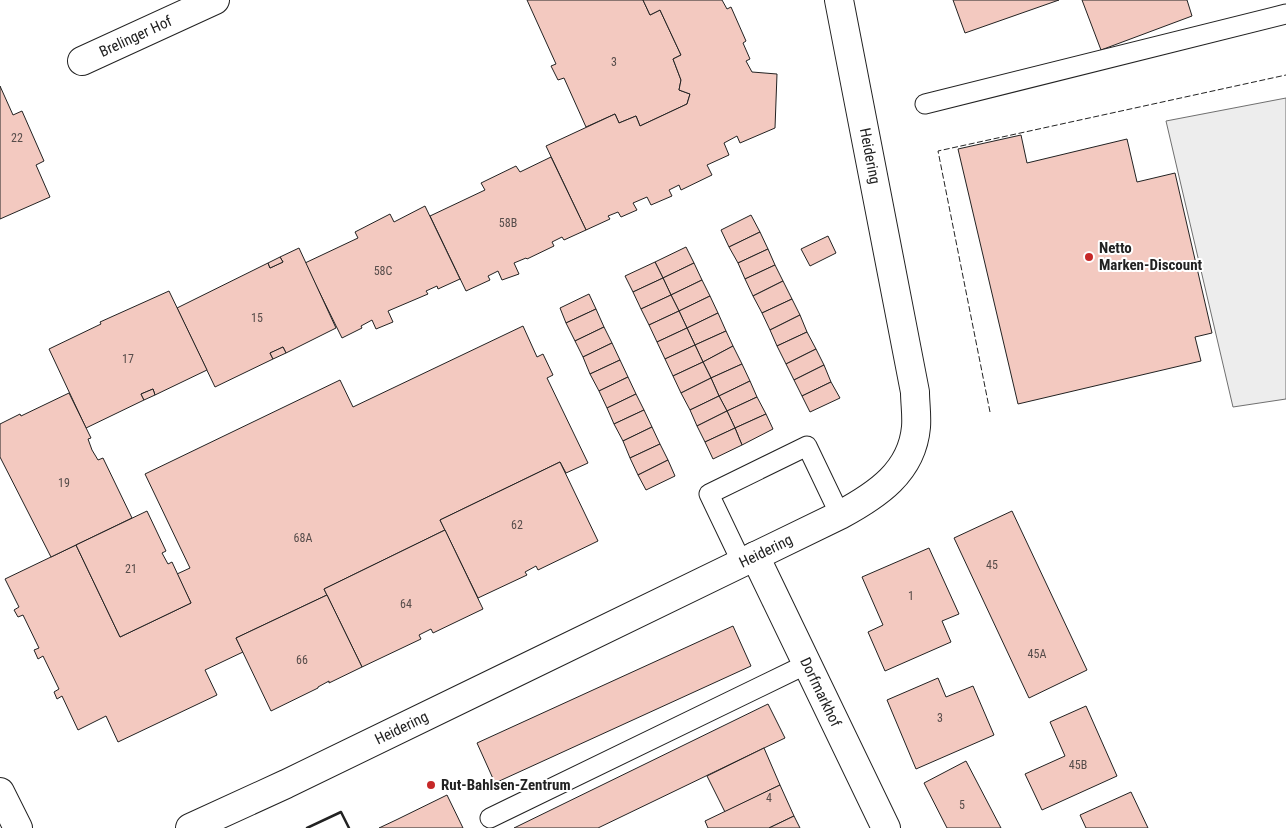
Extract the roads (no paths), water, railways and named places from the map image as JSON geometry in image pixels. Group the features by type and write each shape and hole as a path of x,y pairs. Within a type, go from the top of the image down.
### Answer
{"street":[{"name":"Brelinger Hof","path":"82,62 215,0"},
{"name":"Heidering","path":"190,828 286,784 749,560 860,504 888,485 908,460 916,428 915,392 839,0"},
{"name":"Dorfmarkhof","path":"749,560 807,664 886,828"},
{"path":"0,792 18,828"}],"lane":[{"path":"925,104 1286,14"},
{"path":"749,560 709,494 736,480 807,446 840,514"},
{"path":"490,818 807,664"}],"place":[{"name":"Netto Marken-Discount","path":"1089,257"},
{"name":"Rut-Bahlsen-Zentrum","path":"431,785"}]}
